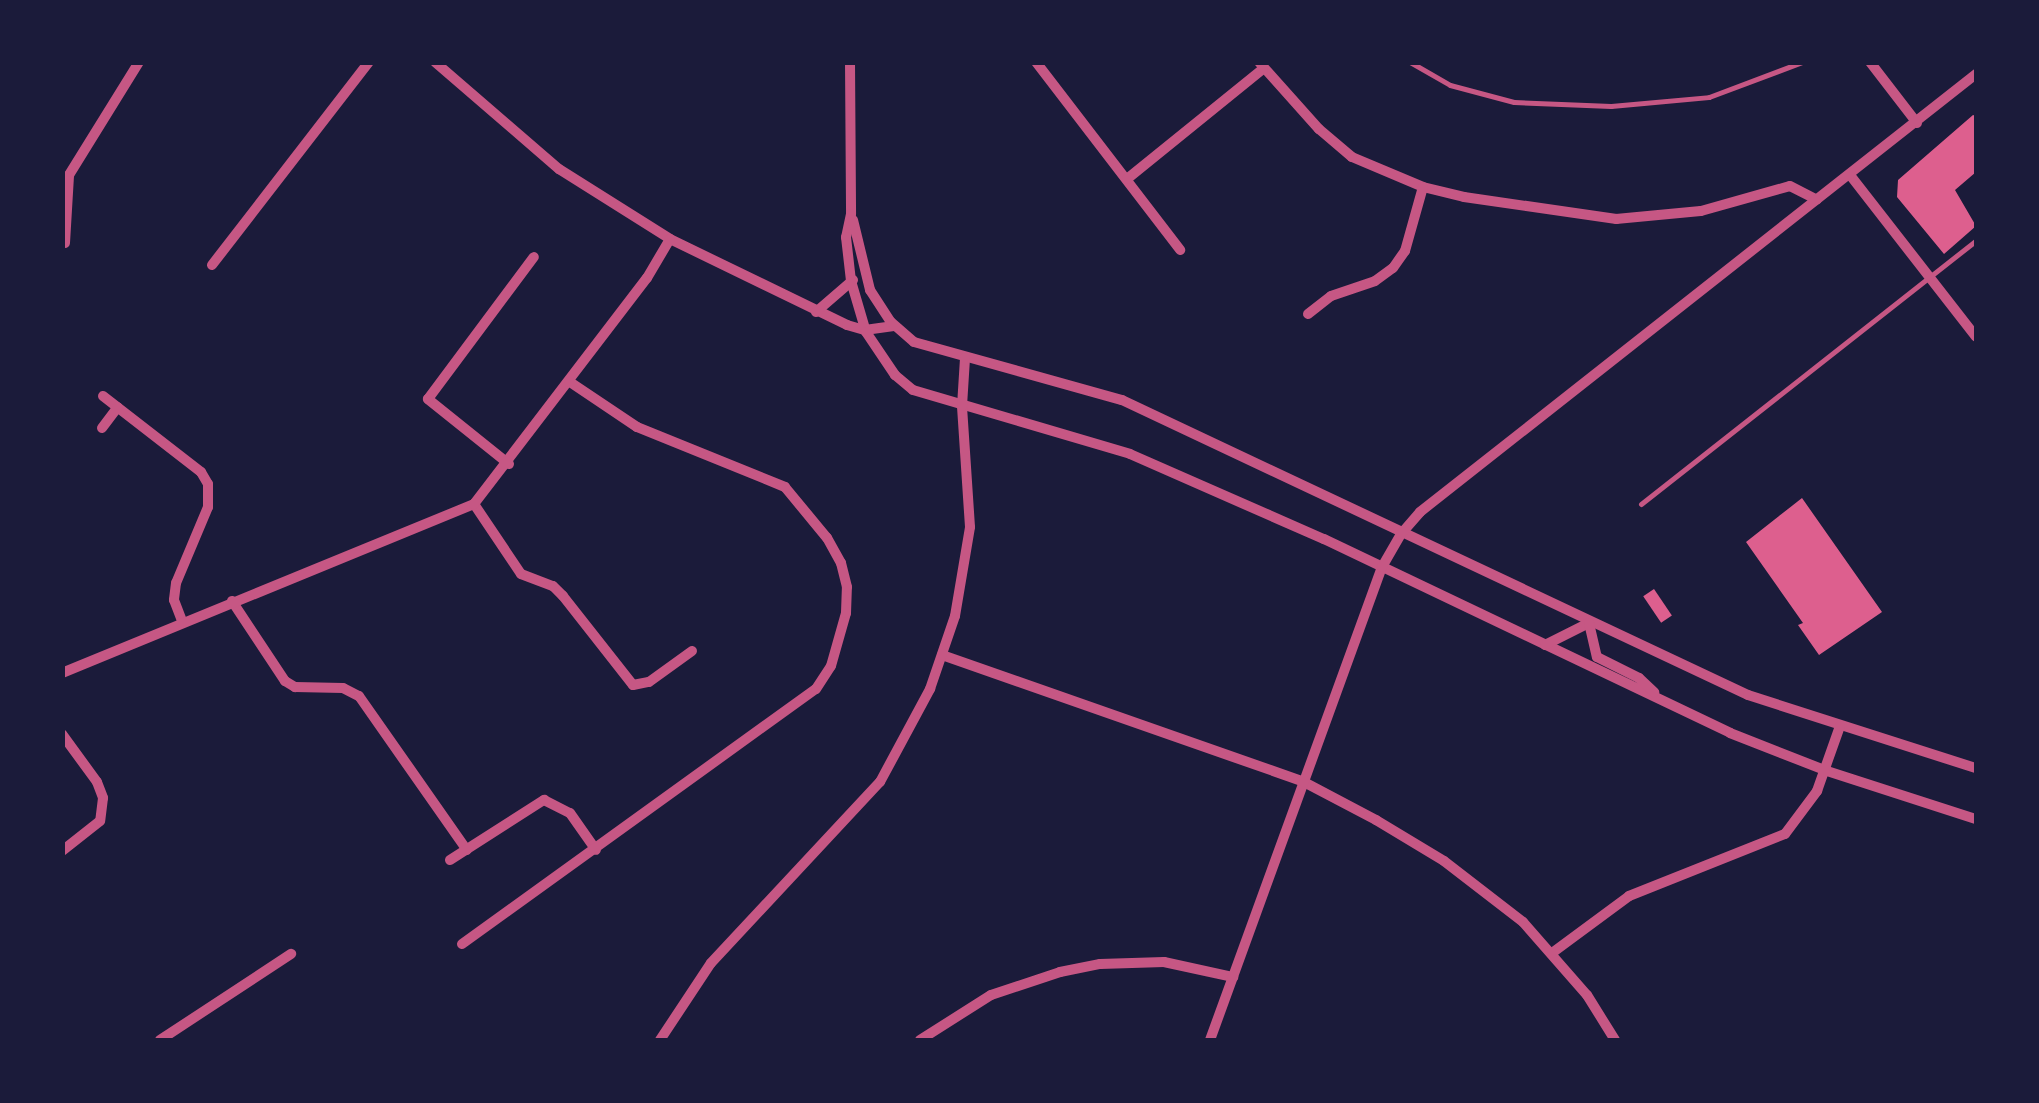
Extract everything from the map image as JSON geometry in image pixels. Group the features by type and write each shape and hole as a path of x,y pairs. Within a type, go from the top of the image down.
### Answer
{"street":[{"path":"65,243 69,175 79,153 139,62"},
{"path":"212,265 368,62"},
{"path":"436,62 559,169 670,240 816,312 865,330 894,326"},
{"path":"850,62 851,214 865,277 894,326 914,342 1122,400 1589,624 1748,695 1976,768"},
{"path":"1036,62 1180,250"},
{"path":"1870,62 1917,122"},
{"path":"1127,179 1261,66 1319,129 1352,157 1423,187 1508,206 1616,219 1701,211 1790,186 1817,200"},
{"path":"1210,1040 1382,566 1401,534 1420,512 1976,74"},
{"path":"1850,175 1976,337"},
{"path":"1308,314 1331,296 1374,281 1393,268 1405,252 1423,187"},
{"path":"851,214 846,237 850,281 865,330 895,375 913,390 1130,454 1382,566 1662,700 1827,771 1976,819"},
{"path":"62,673 474,504 509,464 648,278 670,240"},
{"path":"509,464 428,399 534,257"},
{"path":"816,312 850,281 865,277"},
{"path":"660,1040 711,963 880,782 930,689 956,616 970,527 962,406 965,358"},
{"path":"462,944 816,688 838,645 847,587 827,538 785,487 637,427 570,382"},
{"path":"103,396 201,472 208,484 208,507 176,583 174,600 182,621"},
{"path":"102,428 118,408"},
{"path":"474,504 520,574 553,586 633,685 649,682 692,651"},
{"path":"232,601 285,681 295,688 343,688 359,696 468,850"},
{"path":"1545,645 1589,624"},
{"path":"1589,624 1596,657 1639,678 1662,700"},
{"path":"942,655 1302,781 1444,861 1488,892 1552,953 1587,995 1615,1040"},
{"path":"1552,953 1628,896 1785,834 1810,804 1827,771 1840,726"},
{"path":"62,734 97,782 103,798 100,820 62,851"},
{"path":"450,860 544,800 570,812 596,850"},
{"path":"160,1040 291,954"},
{"path":"920,1040 991,995 1060,972 1100,964 1164,962 1233,977"}],"lane":[{"path":"1410,62 1450,85 1480,94 1514,102 1596,106 1709,98 1802,62"},
{"path":"1641,504 1976,240"}],"building":[{"path":"1973,115 1976,172 1955,190 1976,226 1944,254 1897,197 1898,180"},
{"path":"1802,498 1882,612 1819,655 1798,625 1803,623 1746,542"},
{"path":"1654,589 1672,616 1661,623 1643,596"}]}
